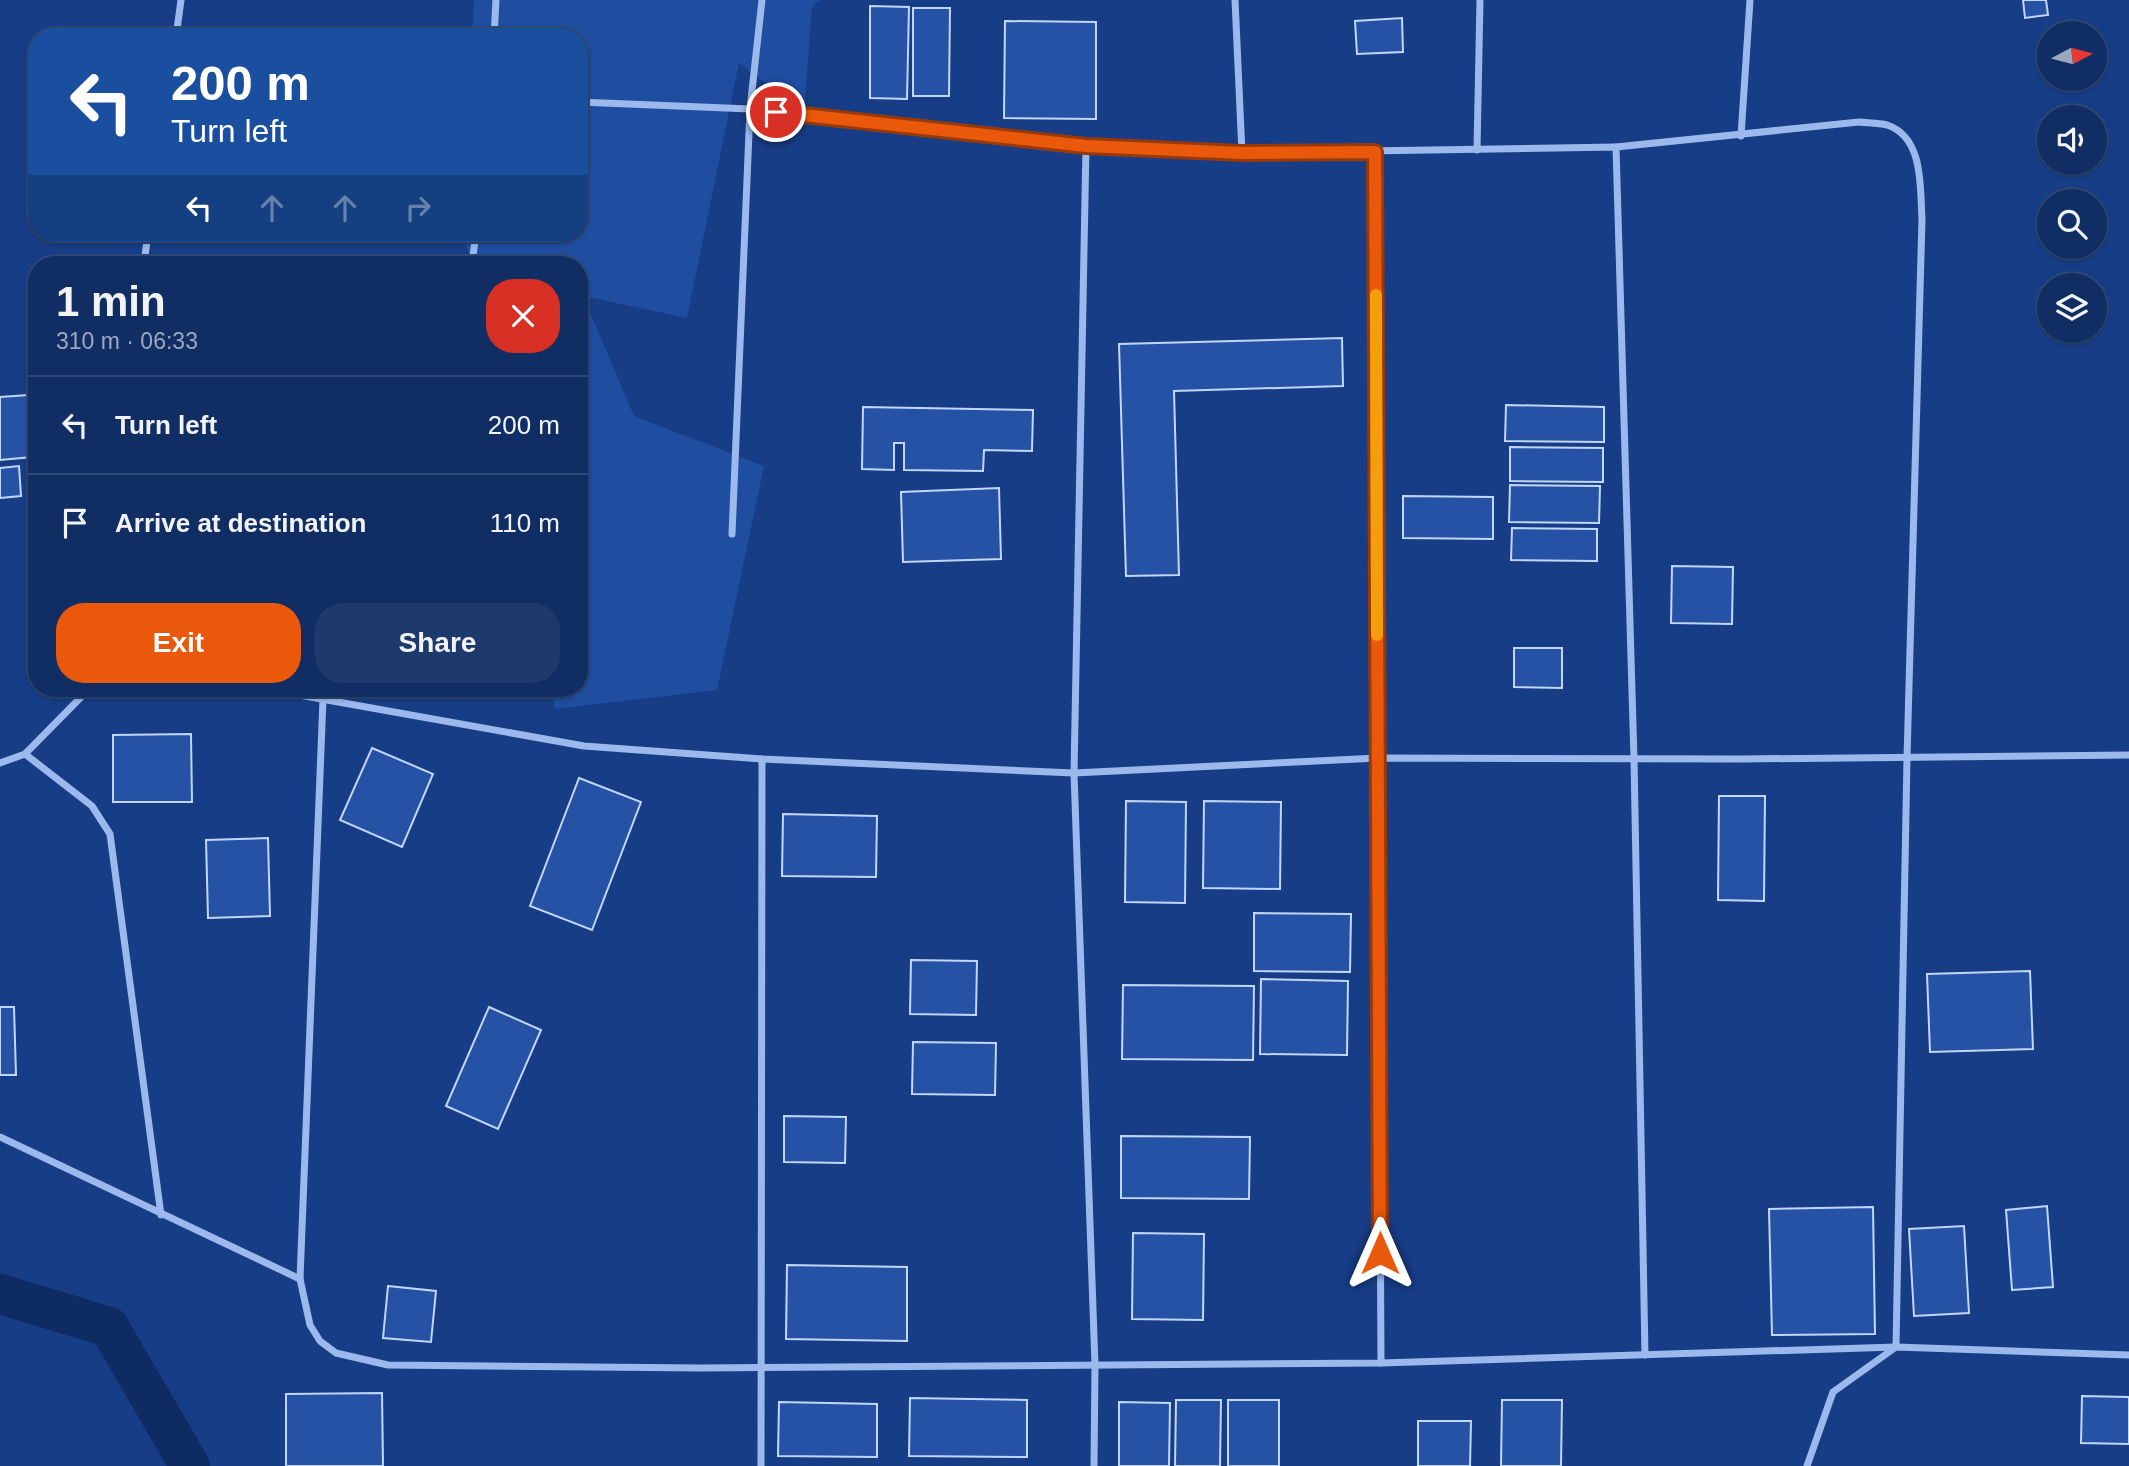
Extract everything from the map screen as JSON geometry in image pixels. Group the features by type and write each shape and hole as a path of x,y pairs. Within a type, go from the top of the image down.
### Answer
{"street":[{"path":"177,28 181,0"},
{"path":"494,28 496,0"},
{"path":"732,534 750,110 762,0"},
{"path":"1235,0 1242,153"},
{"path":"1477,150 1479,0"},
{"path":"1741,136 1750,0"},
{"path":"588,102 750,110 1086,146 1242,153 1616,147 1859,122 1888,125 1905,135 1916,156 1922,219 1896,1347"},
{"path":"1086,146 1074,773 1095,1365 1094,1466"},
{"path":"1616,147 1634,758 1645,1355"},
{"path":"1375,152 1381,1363"},
{"path":"0,763 25,754 81,697"},
{"path":"312,697 584,746 762,759 1074,773 1378,758 1908,758 2129,755"},
{"path":"323,699 300,1279 310,1325 320,1341 336,1353 388,1365 762,1367 1381,1363 1896,1347 2129,1355"},
{"path":"25,754 92,806 110,834 161,1215"},
{"path":"761,1466 762,759"},
{"path":"0,1137 300,1279"},
{"path":"1807,1466 1833,1392 1896,1347"}],"shaded area":[{"path":"474,0 821,0 812,7 804,112 739,63 687,318 588,297 588,256 469,256 466,242 588,242 588,28 472,28"},
{"path":"588,308 634,416 764,466 717,690 555,709 554,697 588,697"}],"building":[{"path":"2023,0 2046,0 2048,15 2025,18"},
{"path":"870,6 909,7 907,99 870,98"},
{"path":"913,8 950,8 949,96 913,96"},
{"path":"1402,18 1403,52 1357,54 1355,21"},
{"path":"1005,21 1096,22 1096,119 1004,118"},
{"path":"1342,338 1343,386 1174,391 1179,575 1126,576 1119,344"},
{"path":"28,395 28,457 0,460 0,397"},
{"path":"1506,405 1604,407 1604,442 1505,441"},
{"path":"863,407 1033,410 1032,451 984,450 983,471 904,470 904,443 894,443 894,470 862,469"},
{"path":"1510,447 1603,448 1603,482 1510,481"},
{"path":"19,466 21,496 0,498 0,468"},
{"path":"1510,485 1600,486 1599,523 1509,522"},
{"path":"999,488 1001,559 903,562 901,492"},
{"path":"1403,496 1493,497 1493,539 1403,538"},
{"path":"1512,528 1597,529 1597,561 1511,560"},
{"path":"1672,566 1733,567 1732,624 1671,623"},
{"path":"1514,648 1562,648 1562,688 1514,687"},
{"path":"191,734 192,802 113,802 113,735"},
{"path":"372,748 433,774 402,847 340,820"},
{"path":"579,778 641,802 592,930 530,906"},
{"path":"1719,796 1765,796 1764,901 1718,900"},
{"path":"1126,801 1186,802 1185,903 1125,902"},
{"path":"1204,801 1281,802 1280,889 1203,888"},
{"path":"783,814 877,816 876,877 782,876"},
{"path":"268,838 270,916 208,918 206,840"},
{"path":"1254,913 1351,914 1350,972 1254,971"},
{"path":"911,960 977,961 976,1015 910,1014"},
{"path":"2030,971 2033,1049 1930,1052 1927,974"},
{"path":"1261,979 1348,981 1347,1055 1260,1054"},
{"path":"1123,985 1254,986 1253,1060 1122,1059"},
{"path":"0,1007 14,1007 16,1075 0,1075"},
{"path":"489,1007 541,1030 498,1129 446,1106"},
{"path":"913,1042 996,1043 995,1095 912,1094"},
{"path":"784,1116 846,1117 845,1163 784,1162"},
{"path":"1121,1136 1250,1137 1249,1199 1121,1198"},
{"path":"2047,1206 2053,1287 2012,1290 2006,1210"},
{"path":"1873,1207 1875,1334 1772,1335 1769,1209"},
{"path":"1964,1226 1969,1313 1914,1316 1909,1229"},
{"path":"1133,1233 1204,1234 1203,1320 1132,1319"},
{"path":"787,1265 907,1267 907,1341 786,1339"},
{"path":"388,1286 436,1291 431,1342 383,1338"},
{"path":"382,1393 383,1466 286,1466 286,1394"},
{"path":"2082,1396 2129,1397 2129,1444 2081,1443"},
{"path":"910,1398 1027,1400 1027,1457 909,1456"},
{"path":"1176,1400 1221,1400 1220,1466 1175,1466"},
{"path":"1228,1400 1279,1400 1279,1466 1228,1466"},
{"path":"1502,1400 1562,1400 1561,1466 1501,1466"},
{"path":"779,1402 877,1404 877,1457 778,1456"},
{"path":"1119,1402 1170,1403 1169,1466 1119,1466"},
{"path":"1418,1421 1471,1421 1470,1466 1418,1466"}],"waterway":[{"path":"0,1294 109,1327 190,1466"}],"slow traffic":[{"path":"1376,295 1377,635"}],"route":[{"path":"776,112 1086,146 1242,153 1375,152 1380,1253"}]}
